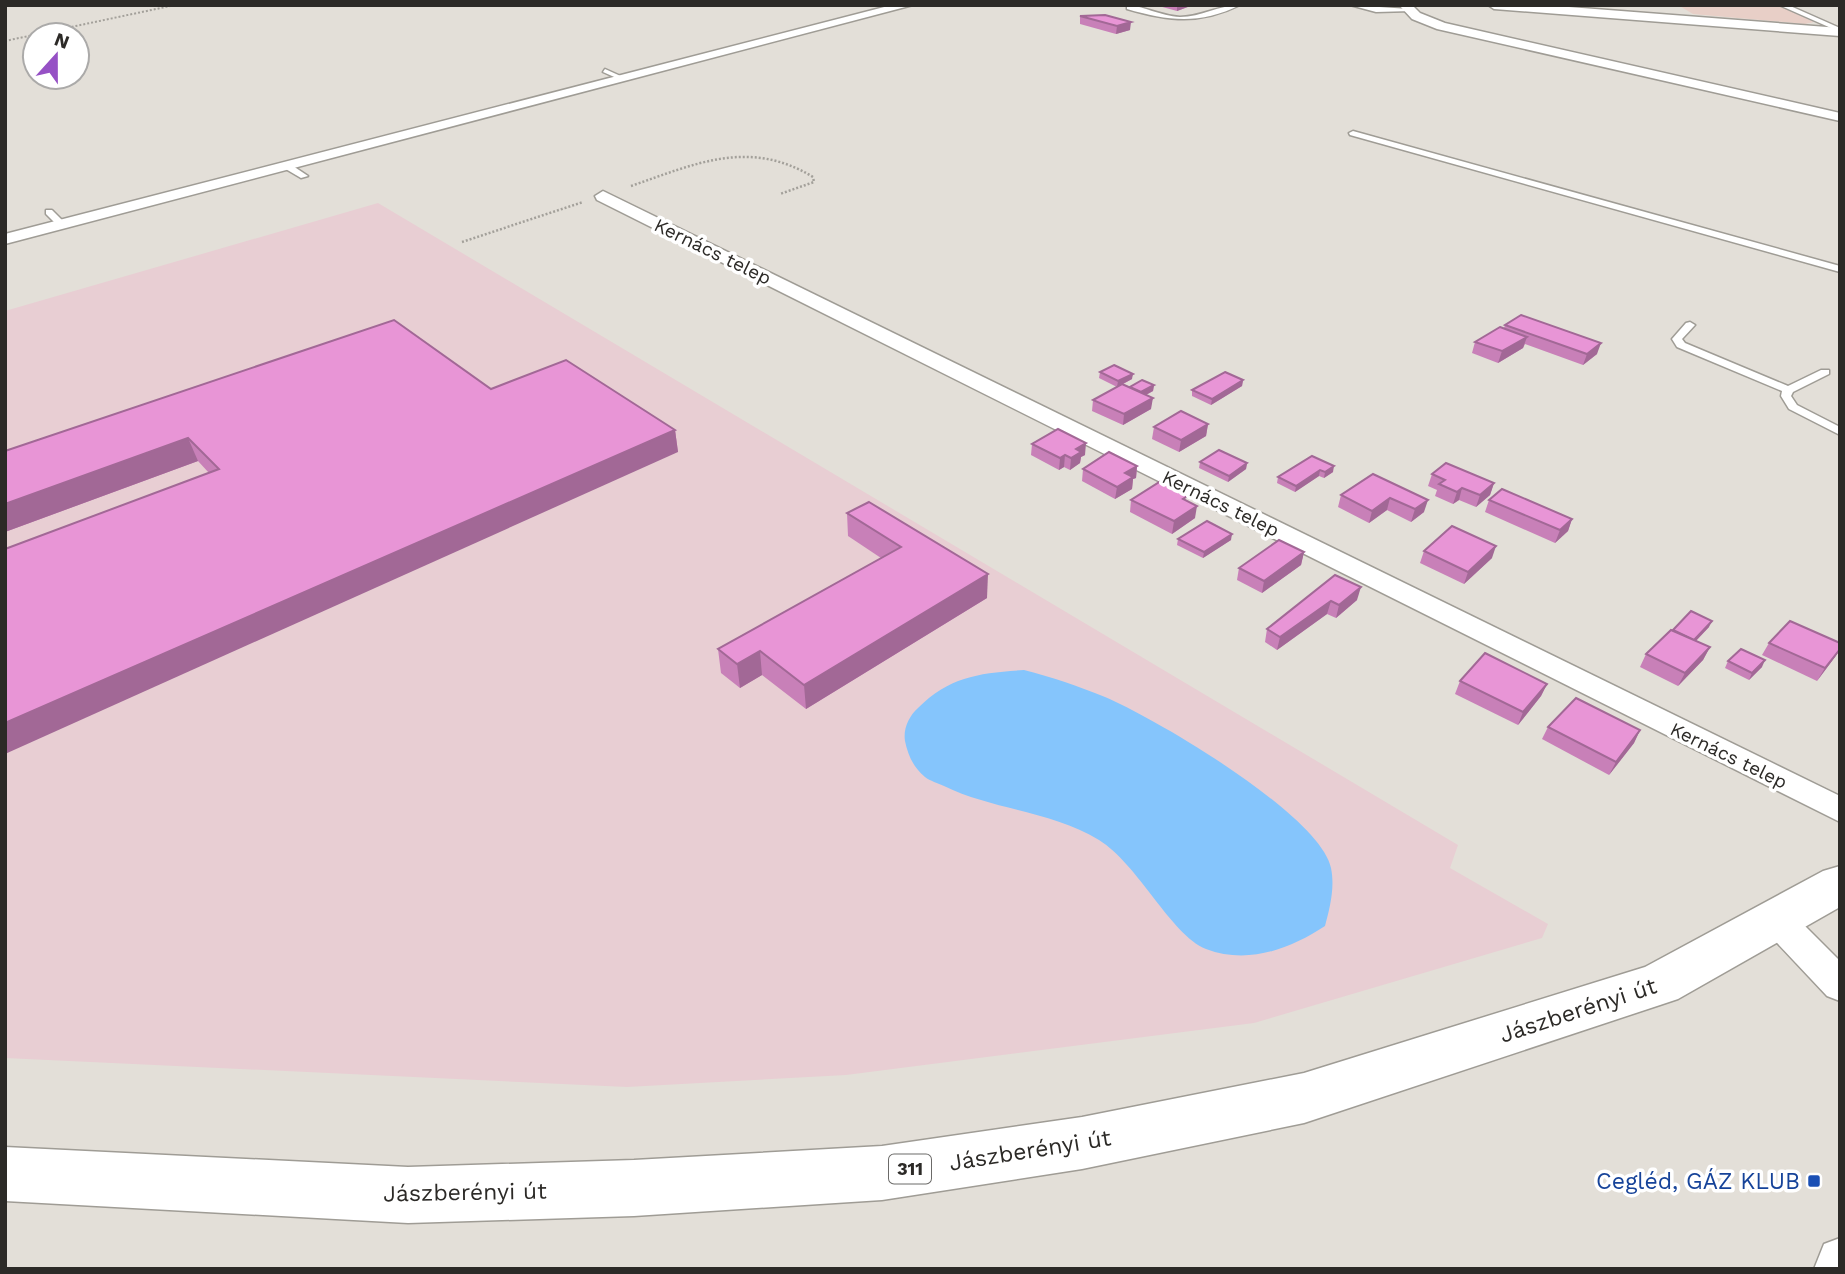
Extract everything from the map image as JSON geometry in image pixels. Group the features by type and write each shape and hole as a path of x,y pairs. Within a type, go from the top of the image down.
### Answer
{"main road":[{"name":"Jászberényi út","path":"5,1174 408,1195 634,1188 882,1174 1082,1143 1304,1098 1660,984 1840,884"}],"street":[{"path":"5,239 907,5"},
{"path":"1494,5 1840,31"},
{"path":"1407,8 1441,26 1840,117"},
{"name":"Kernács telep","path":"603,196 1840,810"},
{"path":"1776,919 1840,985"},
{"path":"1836,1269 1840,1259"}],"lane":[{"path":"1130,5 1129,8 1168,20 1182,20 1194,19 1237,5"},
{"path":"1353,5 1407,8"},
{"path":"1782,5 1840,31"},
{"path":"605,71 623,79"},
{"path":"1353,132 1840,269"},
{"path":"286,166 304,176"},
{"path":"49,212 61,224"},
{"path":"1690,325 1677,339 1681,345 1788,390"},
{"path":"1825,372 1788,390 1786,396 1793,407 1840,432"}],"path":[{"path":"5,41 175,5"},
{"path":"462,242 723,156 750,153 766,156 813,177 814,182 780,194"}],"shaded area":[{"path":"1678,5 1777,5 1814,22 1805,24 1693,14"},
{"path":"378,203 1458,845 1450,868 1548,924 1542,938 1254,1023 846,1075 627,1087 5,1058 5,311"}],"water":[{"path":"1024,670 1075,685 1129,708 1196,746 1268,796 1320,846 1331,868 1332,890 1325,926 1298,942 1253,955 1222,954 1206,949 1180,929 1127,865 1099,840 1081,830 1042,816 963,794 929,780 917,769 905,741 906,727 915,711 930,697 967,678"}],"building":[{"path":"1105,15 1131,22 1117,26 1080,16"},
{"path":"1521,315 1601,343 1587,354 1505,325"},
{"path":"394,320 491,389 566,360 675,430 5,723 5,549 219,469 188,438 5,504 5,451"},
{"path":"1500,327 1527,337 1502,351 1475,342"},
{"path":"1114,365 1133,374 1118,381 1100,372"},
{"path":"1225,372 1243,380 1212,399 1192,390"},
{"path":"1142,380 1154,385 1141,392 1130,387"},
{"path":"1122,384 1153,398 1124,414 1093,400"},
{"path":"1181,411 1208,424 1181,440 1154,427"},
{"path":"1058,429 1086,443 1076,449 1081,452 1071,458 1065,455 1060,458 1032,444"},
{"path":"1219,450 1247,463 1229,476 1200,462"},
{"path":"1109,452 1137,466 1125,473 1133,477 1117,487 1083,469"},
{"path":"1312,456 1334,466 1325,472 1320,470 1296,486 1278,477"},
{"path":"1446,463 1494,483 1480,495 1462,488 1457,492 1439,484 1445,480 1432,474"},
{"path":"1373,474 1428,500 1415,509 1390,498 1372,511 1341,495"},
{"path":"1161,481 1189,495 1183,499 1197,506 1174,521 1131,500"},
{"path":"1502,489 1572,519 1560,530 1489,500"},
{"path":"869,502 988,574 804,685 760,651 737,664 718,649 901,547 847,513"},
{"path":"1207,521 1232,534 1204,552 1178,539"},
{"path":"1452,526 1496,546 1468,572 1424,551"},
{"path":"1279,540 1304,552 1264,581 1239,568"},
{"path":"1335,575 1361,587 1339,605 1331,601 1280,637 1267,629"},
{"path":"1691,611 1712,621 1694,640 1673,630"},
{"path":"1790,621 1840,643 1840,649 1825,668 1769,643"},
{"path":"1671,630 1710,647 1685,673 1646,654"},
{"path":"1741,649 1765,660 1752,673 1728,661"},
{"path":"1485,653 1547,684 1523,712 1460,681"},
{"path":"1576,698 1640,730 1616,762 1548,727"}],"place":[{"name":"Cegléd, GÁZ KLUB","path":"1814,1181"}]}
